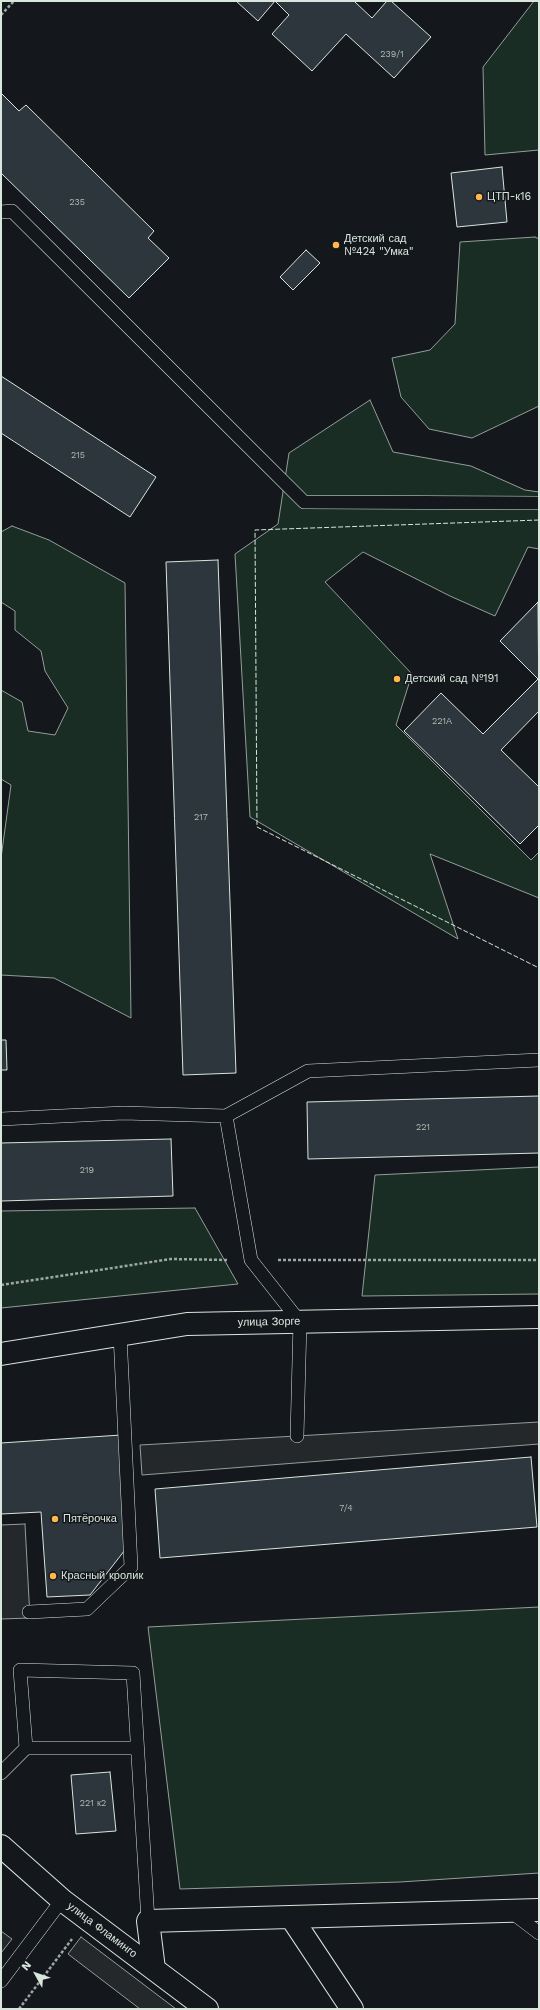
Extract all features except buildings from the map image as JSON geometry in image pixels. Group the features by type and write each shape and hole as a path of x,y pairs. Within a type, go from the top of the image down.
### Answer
{"street":[{"name":"улица Зорге","path":"1,1354 188,1324 539,1317"},
{"name":"улица Фламинго","path":"1,1846 87,1920 207,2009"},
{"path":"154,1969 148,1921 539,1910"},
{"path":"291,1917 352,2009"}],"lane":[{"path":"1,212 12,211 304,502 539,503"},
{"path":"1,1119 123,1113 226,1116 308,1071 539,1060"},
{"path":"226,1116 251,1260 300,1322 297,1436"},
{"path":"29,1612 87,1609 131,1567 120,1334"},
{"path":"26,1748 20,1670 133,1673 148,1921"},
{"path":"1,1773 26,1748 137,1748"},
{"path":"2,1979 62,1900"},
{"path":"510,1911 539,1933"}],"path":[{"path":"1,15 14,1"},
{"path":"19,2009 87,1920"}],"green space":[{"path":"534,1 539,1 539,150 485,155 483,67"},
{"path":"535,237 539,239 539,406 472,438 429,429 401,397 392,358 430,350 455,324 460,242"},
{"name":"Детский сад №191","path":"370,400 393,452 471,466 525,490 539,492 539,549 528,547 495,616 450,596 363,552 325,582 412,674 396,725 531,860 539,852 539,898 430,854 458,939 250,817 235,554 278,524 289,453"},
{"path":"12,526 49,540 125,583 131,1018 54,978 1,975 1,858 11,785 1,779 1,690 22,702 28,731 55,735 68,708 45,671 41,651 15,630 15,611 1,602 1,532"},
{"path":"539,1167 539,1294 362,1296 375,1175"},
{"path":"195,1208 238,1284 1,1308 1,1211"},
{"path":"539,1607 539,1873 400,1882 180,1889 148,1627"}],"shaded area":[{"path":"539,1422 539,1444 142,1475 140,1445"},
{"path":"25,1524 30,1618 1,1619 1,1525"},
{"path":"1,1931 12,1939 1,1953"},
{"path":"81,1937 176,2009 140,2009 68,1954"}],"fence":[{"path":"539,520 255,530 257,827 539,968"}],"place":[{"name":"ЦТП-к16","path":"479,197"},
{"name":"Детский сад №424 \"Умка\"","path":"336,245"},
{"name":"Детский сад №191","path":"397,679"},
{"name":"Пятёрочка","path":"55,1519"},
{"name":"Красный кролик","path":"53,1576"}]}
